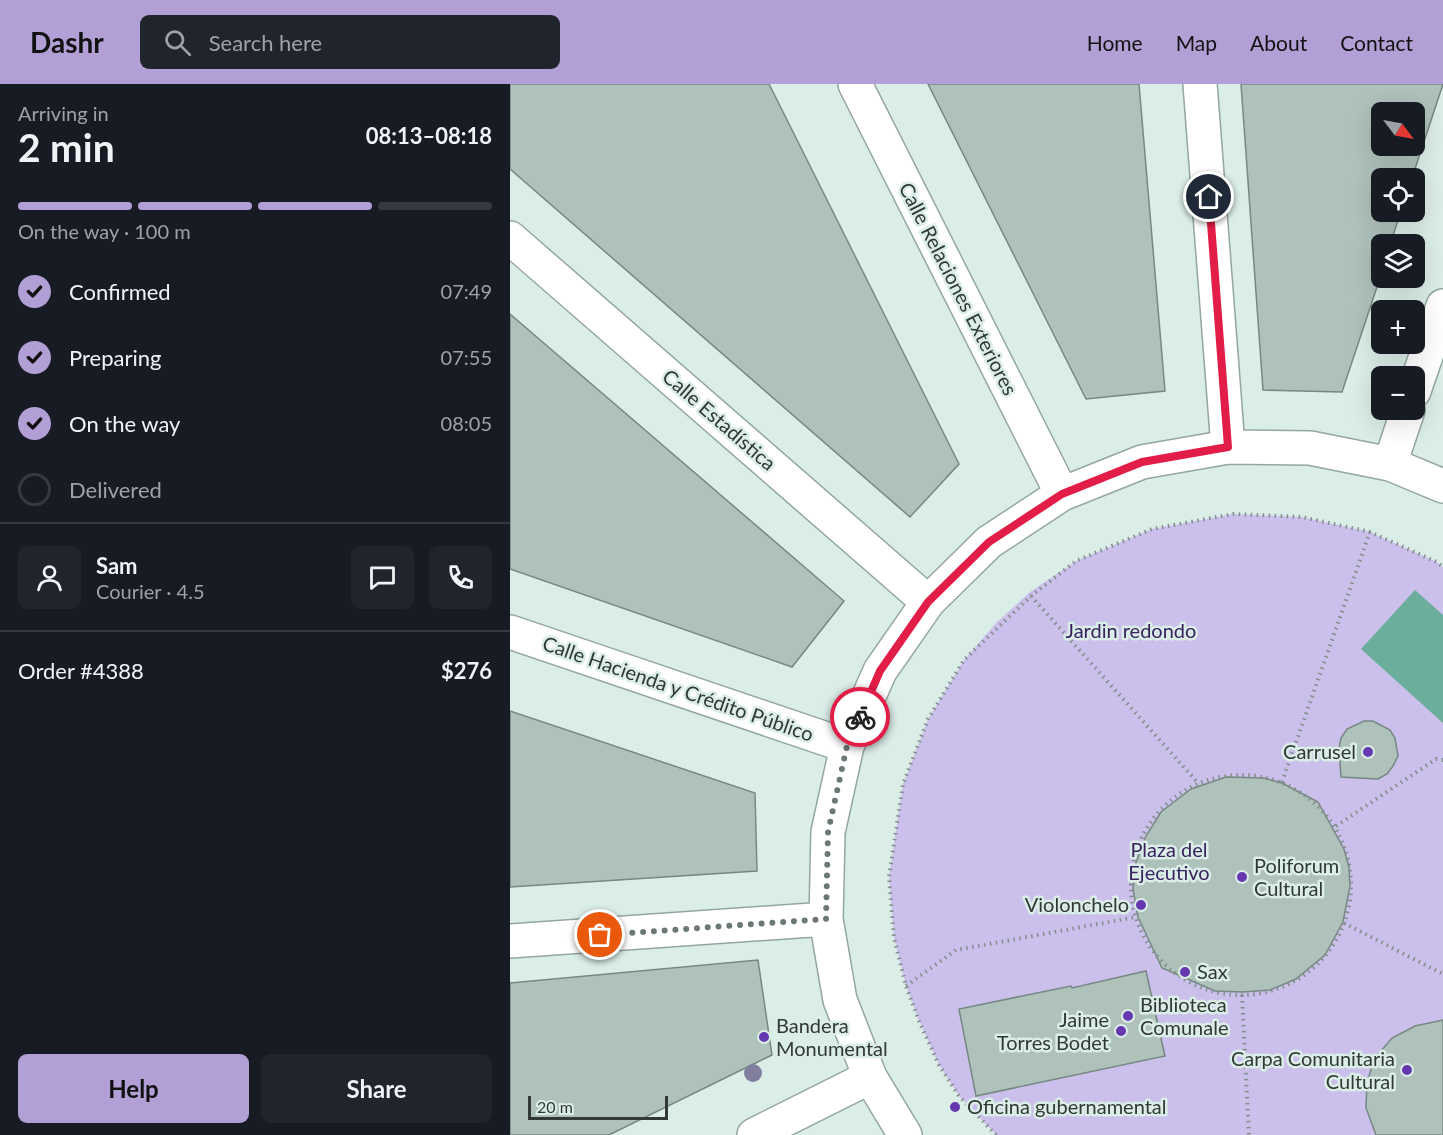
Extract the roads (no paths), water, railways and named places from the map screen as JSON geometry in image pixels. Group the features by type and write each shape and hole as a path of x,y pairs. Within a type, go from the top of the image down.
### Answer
{"street":[{"name":"Calle Relaciones Exteriores","path":"855,84 1062,494"},
{"path":"1200,84 1228,447"},
{"name":"Calle Estadística","path":"510,238 928,602"},
{"path":"1423,366 1443,306"},
{"path":"1390,464 1405,420"},
{"path":"905,1135 870,1077 840,1000 826,919 828,832 847,746 880,671 928,602 989,542 1062,494 1142,462 1228,447 1310,448 1390,464 1443,486"},
{"name":"Calle Hacienda y Crédito Público","path":"510,632 847,746"},
{"path":"510,941 826,919"},
{"path":"754,1135 870,1077"}],"place":[{"name":"Carrusel","path":"1368,752"},
{"name":"Poliforum Cultural","path":"1242,877"},
{"name":"Violonchelo","path":"1141,905"},
{"name":"Sax","path":"1185,972"},
{"name":"Biblioteca Comunale","path":"1128,1016"},
{"name":"Jaime Torres Bodet","path":"1121,1031"},
{"name":"Bandera Monumental","path":"764,1037"},
{"name":"Carpa Comunitaria Cultural","path":"1407,1070"},
{"name":"Oficina gubernamental","path":"955,1107"}],"park label":[{"name":"Jardin redondo","path":"1131,631"},
{"name":"Plaza del Ejecutivo","path":"1169,862"}]}
